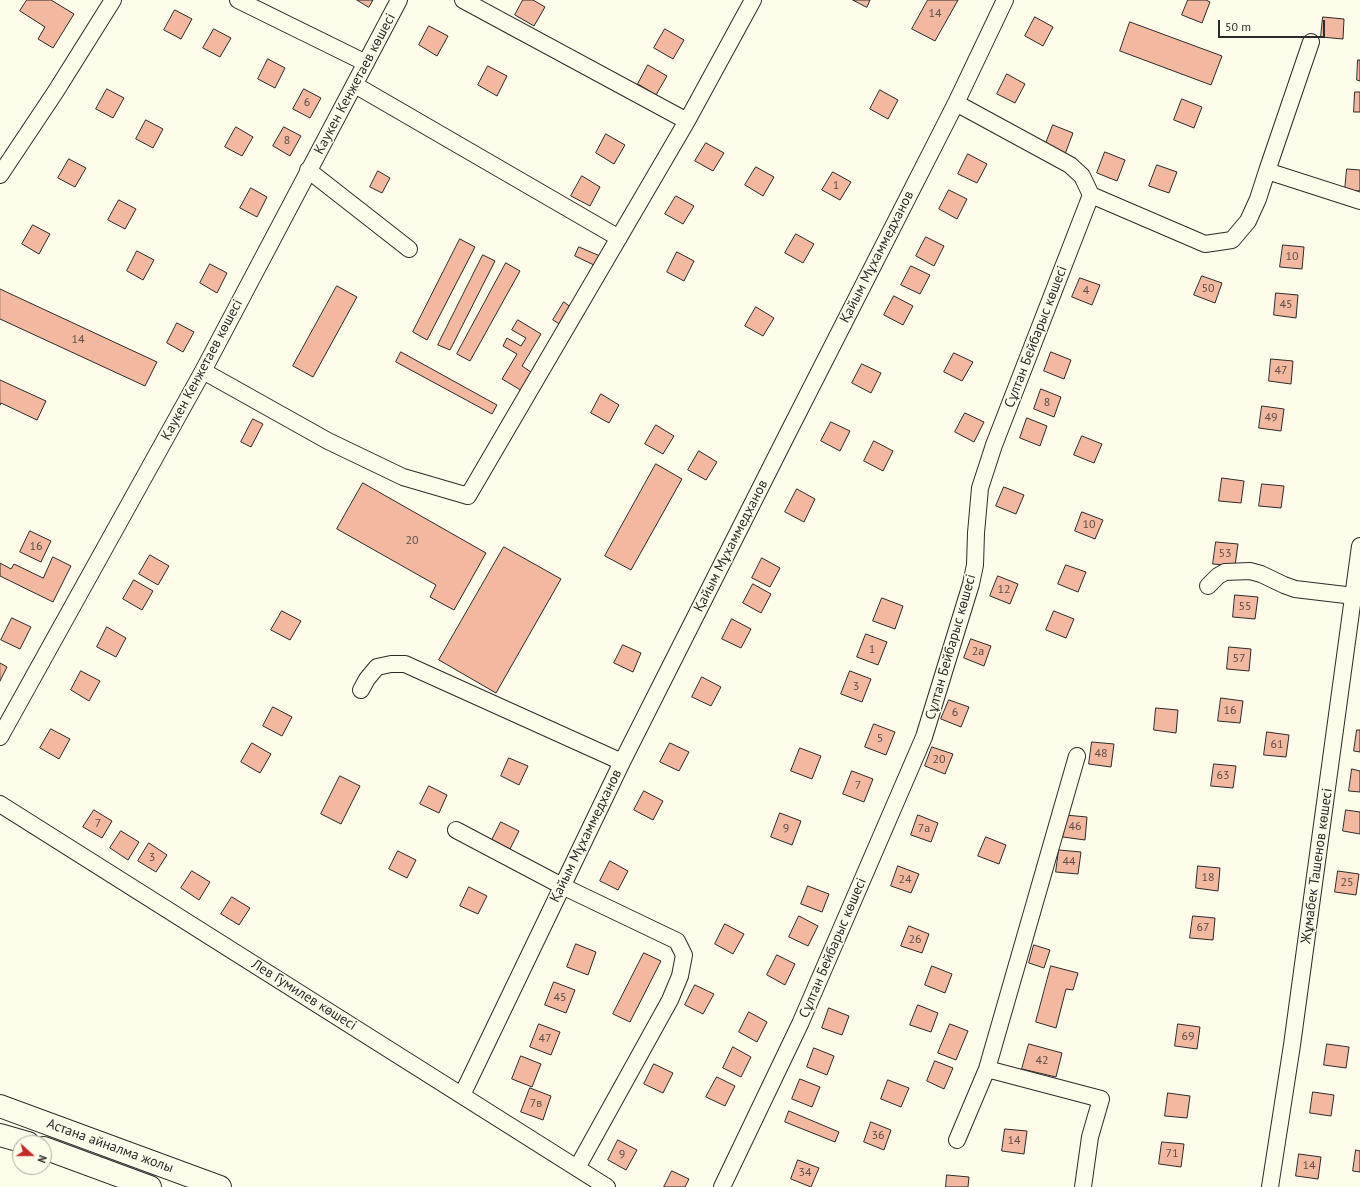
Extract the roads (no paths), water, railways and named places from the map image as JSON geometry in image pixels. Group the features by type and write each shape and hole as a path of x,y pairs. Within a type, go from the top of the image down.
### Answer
{"highway":[{"name":"Астана айналма жолы","path":"0,1106 220,1187"},
{"name":"Астана айналма жолы","path":"0,1135 12,1138"},
{"name":"Астана айналма жолы","path":"52,1151 150,1187"}],"street":[{"path":"0,175 56,91 113,0"},
{"path":"238,0 366,63"},
{"name":"Каукен Кенжетаев көшесі","path":"0,737 203,371 399,0"},
{"path":"464,0 687,121"},
{"path":"203,371 328,441 403,477 468,496 687,121 753,0"},
{"name":"Қайым Мұхаммедханов","path":"462,1095 622,762 956,103 1005,0"},
{"path":"956,103 1070,165 1082,176 1091,195 1205,244 1232,240 1248,221 1258,199 1311,42"},
{"path":"355,85 619,238"},
{"path":"308,170 409,249"},
{"path":"1267,171 1360,201"},
{"name":"Сұлтан Бейбарыс көшесі","path":"722,1187 800,1024 924,737 971,584 975,564 980,488 999,431 1091,195"},
{"name":"Жұмабек Ташенов көшесі","path":"1270,1187 1292,1045 1360,546"},
{"path":"1208,586 1218,576 1225,572 1250,571 1262,574 1295,589 1354,596"},
{"path":"361,690 367,679 377,667 391,664 405,664 622,762"},
{"path":"957,1140 987,1069 1077,756"},
{"name":"Лев Гумилев көшесі","path":"0,804 607,1187"},
{"path":"456,830 562,886 677,941 684,955 680,976 670,1000 577,1168"},
{"path":"987,1069 1101,1099 1090,1137 1083,1187"}]}
